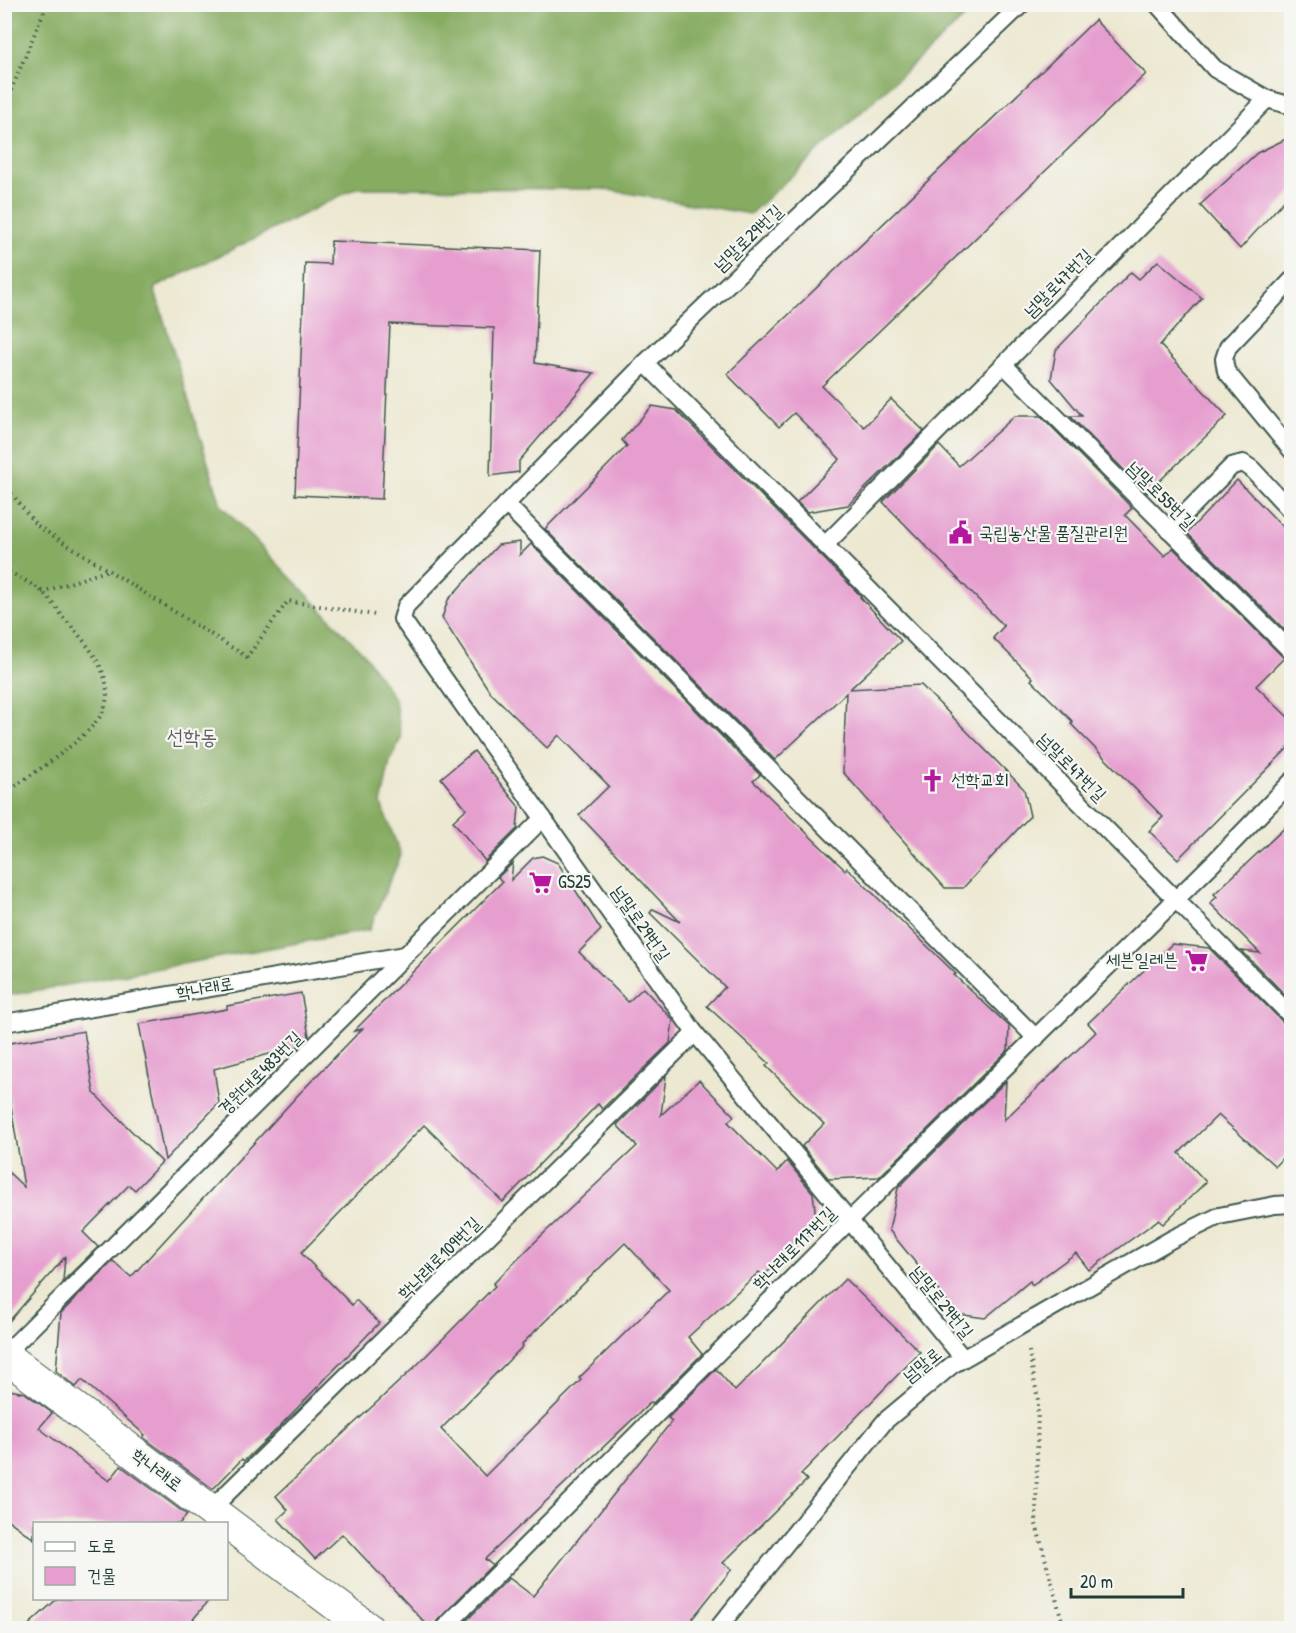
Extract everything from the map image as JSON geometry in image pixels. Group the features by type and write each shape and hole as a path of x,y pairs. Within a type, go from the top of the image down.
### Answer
{"street":[{"name":"학나래로","path":"5,1355 226,1522"},
{"name":"학나래로","path":"228,1524 367,1629"}],"lane":[{"name":"넘말로29번길","path":"963,1358 695,1033 402,619 406,606 645,363 1022,4"},
{"path":"1157,4 1215,69 1267,99 1292,106"},
{"name":"넘말로47번길","path":"825,545 1267,99"},
{"path":"1292,280 1228,348 1224,359 1226,371 1292,451"},
{"name":"넘말로47번길","path":"645,363 1292,1017"},
{"name":"넘말로55번길","path":"1004,365 1292,652"},
{"path":"1169,530 1233,465 1243,463 1292,512"},
{"path":"506,504 1036,1038"},
{"name":"학나래로117번길","path":"444,1629 850,1220 1176,900 1292,781"},
{"name":"경원대로483번길","path":"5,1355 543,818"},
{"name":"학나래로","path":"4,1023 405,955"},
{"name":"학나래로109번길","path":"210,1510 695,1033"},
{"name":"넘말로","path":"717,1629 885,1421 952,1365 1172,1239 1219,1215 1292,1204"}],"path":[{"path":"4,107 46,4"},
{"path":"4,484 36,525 247,657 288,601 402,619"},
{"path":"4,569 42,592 85,642 103,672 107,686 102,714 93,725 56,756 4,794"},
{"path":"42,592 109,570"},
{"path":"1024,1323 1038,1400 1036,1524 1064,1629"}],"green space":[{"path":"5,4 978,5 750,214 603,189 356,188 154,288 221,505 364,654 395,700 401,738 390,761 381,804 401,855 369,930 5,996"}],"building":[{"path":"1095,20 1146,74 822,386 864,427 891,399 924,431 848,505 807,512 797,502 840,459 794,413 779,427 727,374"},
{"path":"1292,136 1292,192 1240,249 1200,205 1257,153"},
{"path":"331,241 540,250 535,363 594,373 519,461 519,472 490,476 494,328 390,324 382,499 295,495 305,263 330,264"},
{"path":"1158,261 1202,298 1160,345 1227,416 1147,493 1070,416 1082,416 1051,379 1056,350 1131,272 1139,279"},
{"path":"652,406 676,410 861,596 901,641 850,689 921,685 1024,789 1030,816 963,888 945,888 843,772 846,693 775,760 545,529 627,446 622,440"},
{"path":"1015,416 1041,416 1132,508 1125,515 1165,556 1173,548 1284,658 1256,686 1292,721 1292,744 1178,859 1149,831 1163,817 1071,724 1073,722 993,638 1004,626 883,502 939,445 959,466"},
{"path":"1237,480 1292,536 1292,637 1187,533"},
{"path":"520,542 520,555 531,544 760,775 753,781 845,870 847,868 956,974 954,975 1009,1026 1008,1050 879,1177 829,1179 802,1146 824,1124 766,1066 769,1063 707,1006 725,987 650,913 653,909 680,922 579,815 609,786 559,735 547,748 490,692 442,618 448,600 498,545"},
{"path":"474,751 519,807 517,829 485,861 453,821 466,809 441,778"},
{"path":"1292,821 1292,1002 1242,951 1260,953 1210,903 1217,897 1214,894"},
{"path":"542,856 558,863 601,930 579,952 628,1002 643,988 673,1020 670,1043 602,1109 598,1104 503,1202 424,1125 301,1253 352,1305 356,1300 379,1323 278,1428 244,1461 242,1459 213,1489 143,1437 145,1435 82,1380 76,1387 56,1371 61,1313 113,1261 131,1277 297,1096 362,1029 354,1031 502,882 498,877 513,863 511,880 533,858"},
{"path":"1172,944 1209,948 1285,1024 1292,1027 1292,1148 1275,1166 1218,1115 1179,1153 1206,1182 1163,1224 1158,1220 1089,1270 1076,1253 1032,1285 1030,1281 985,1318 957,1314 889,1230 898,1188 1006,1081 1004,1120 1096,1032 1088,1023"},
{"path":"301,993 309,1036 299,1046 214,1069 219,1103 165,1160 139,1024 227,1009 227,1006"},
{"path":"84,1031 94,1093 162,1162 135,1190 129,1185 83,1232 98,1247 63,1281 65,1257 4,1327 4,1168 24,1187 4,1063 4,1044"},
{"path":"666,1076 661,1115 699,1080 734,1116 728,1122 777,1172 787,1161 813,1193 817,1227 763,1276 759,1272 688,1337 702,1354 653,1403 651,1402 485,1559 492,1565 437,1621 434,1629 431,1629 342,1534 315,1559 278,1519 288,1510 276,1496 418,1364 540,1237 637,1146 617,1125","holes":["625,1243 669,1290 579,1378 581,1380 485,1476 441,1429 523,1346 522,1344"]},
{"path":"845,1279 920,1352 801,1474 807,1480 723,1563 732,1569 684,1629 458,1629 509,1578 533,1596 672,1421 668,1418 716,1369 735,1391"},
{"path":"4,1389 25,1393 52,1413 39,1428 109,1481 121,1466 187,1515 181,1522 33,1522 33,1538 4,1517"},
{"path":"56,1600 209,1600 185,1629 24,1629"}],"place":[{"name":"국립농산물 품질관리원","path":"961,533"},
{"name":"선학교회","path":"933,780"},
{"name":"GS25","path":"540,882"},
{"name":"세븐일레븐","path":"1196,960"}],"district":[{"name":"선학동","path":"192,737"}]}
